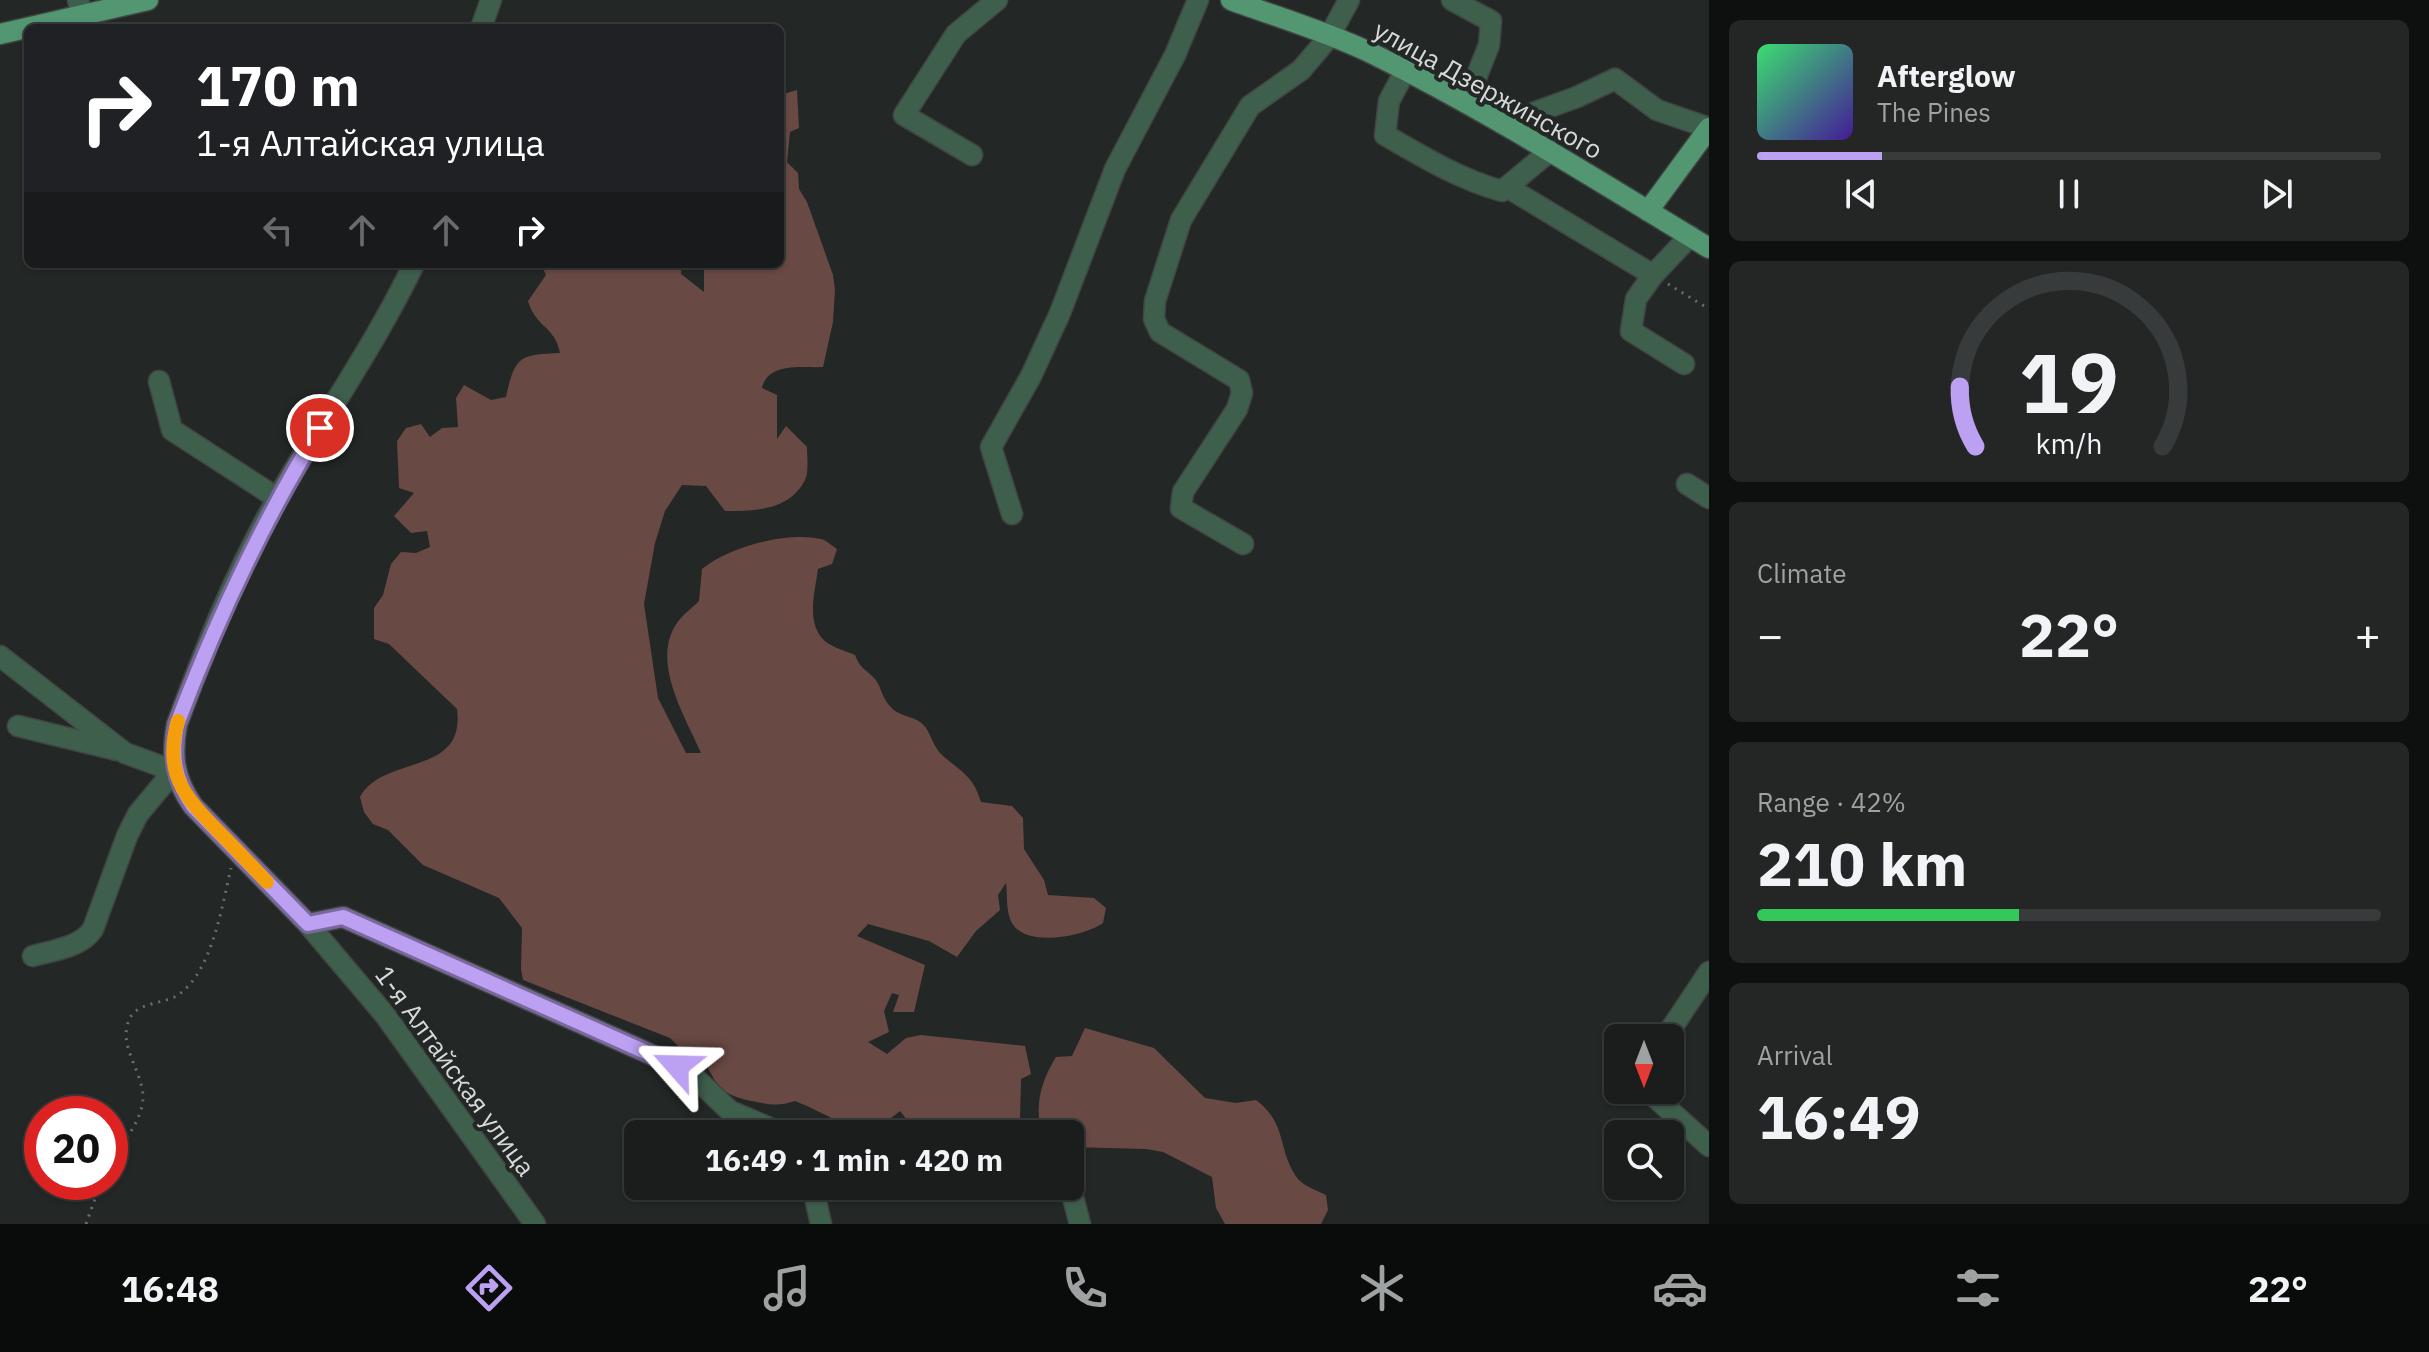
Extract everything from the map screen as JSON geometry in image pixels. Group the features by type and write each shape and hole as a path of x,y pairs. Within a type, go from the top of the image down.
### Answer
{"main road":[{"path":"40,24 80,8 148,0"},
{"name":"улица Дзержинского","path":"1231,0 1366,51 1405,71 1550,151 1709,248"},
{"path":"0,34 24,29"},
{"path":"1648,211 1709,128"}],"street":[{"path":"482,24 491,0"},
{"path":"972,155 904,115 956,34 997,0"},
{"path":"1012,514 991,447 1031,376 1060,313 1115,169 1175,55 1198,0"},
{"path":"1243,544 1181,508 1183,492 1237,409 1242,393 1239,380 1160,332 1154,319 1155,301 1181,220 1232,133 1250,106 1301,70 1329,37 1349,0"},
{"path":"1452,0 1491,21 1489,45 1466,103"},
{"path":"1405,71 1389,101 1385,135 1471,183 1502,191 1550,151"},
{"path":"1503,124 1577,97 1615,79 1657,110 1709,128"},
{"path":"1507,187 1653,275"},
{"path":"1684,364 1631,331 1636,299 1653,275 1690,236"},
{"path":"33,956 79,943 93,929 138,814 174,771 177,724 216,623 277,498 363,358 412,268"},
{"path":"159,381 172,430 277,498"},
{"path":"1687,484 1709,498"},
{"path":"0,656 125,753"},
{"path":"18,726 125,753 174,771"},
{"name":"1-я Алтайская улица","path":"174,771 193,806 308,924 385,1015 535,1224"},
{"path":"308,924 343,917 527,997 677,1066 692,1075 730,1111 749,1120"},
{"path":"1674,1024 1709,972"},
{"path":"1662,1104 1709,1146"},
{"path":"816,1200 821,1224"},
{"path":"1074,1200 1080,1224"}],"path":[{"path":"1653,275 1709,309"},
{"path":"128,1131 142,1105 141,1088 128,1049 126,1029 132,1014 141,1007 163,1002 191,984 205,958 219,919 235,848"},
{"path":"86,1224 95,1200"}],"shaded area":[{"path":"797,90 799,128 790,132 787,162 798,173 799,189 807,202 833,275 833,322 823,367 778,370 765,380 762,388 777,395 777,439 786,426 807,447 806,477 790,498 770,507 748,511 725,511 706,486 682,485 665,511 655,543 644,604 658,698 686,753 701,753 673,690 667,655 677,623 699,601 702,569 727,554 775,539 821,539 837,549 832,564 818,569 813,617 820,635 829,644 855,655 894,710 923,724 939,752 970,780 981,802 1012,806 1023,818 1024,849 1044,880 1048,895 1094,898 1106,908 1103,923 1095,928 1058,937 1032,936 1022,932 1011,921 1006,883 998,895 1000,910 976,931 957,957 929,941 868,924 857,936 925,965 914,1012 893,1012 899,995 892,993 884,1011 889,1032 868,1042 887,1054 906,1038 921,1035 1025,1046 1031,1074 1021,1079 1020,1119 907,1120 900,1111 887,1120 836,1120 795,1101 772,1104 731,1094 714,1079 705,1061 681,1049 670,1038 523,980 522,928 499,898 423,865 388,830 373,824 364,812 360,797 371,784 436,755 449,745 456,731 457,709 389,644 374,639 374,608 383,595 391,564 401,552 416,553 430,547 427,531 411,533 394,516 414,493 399,488 397,441 406,428 421,424 430,437 442,428 458,427 456,398 464,385 491,400 506,397 516,365 521,360 560,353 554,337 536,317 528,301 546,275 543,268 681,268 681,274 704,292 704,268 784,268 784,94"},
{"path":"1085,1028 1154,1048 1205,1098 1236,1103 1256,1100 1278,1128 1291,1169 1298,1179 1326,1195 1328,1210 1321,1224 1225,1224 1216,1208 1212,1177 1163,1152 1084,1147 1084,1120 1040,1120 1040,1094 1046,1075 1056,1057 1072,1056"}],"slow traffic":[{"path":"178,721 173,757 178,782 193,806 267,882"}],"route":[{"path":"320,428 277,498 216,623 177,724 174,771 183,791 193,806 308,924 343,917 677,1066"}]}
